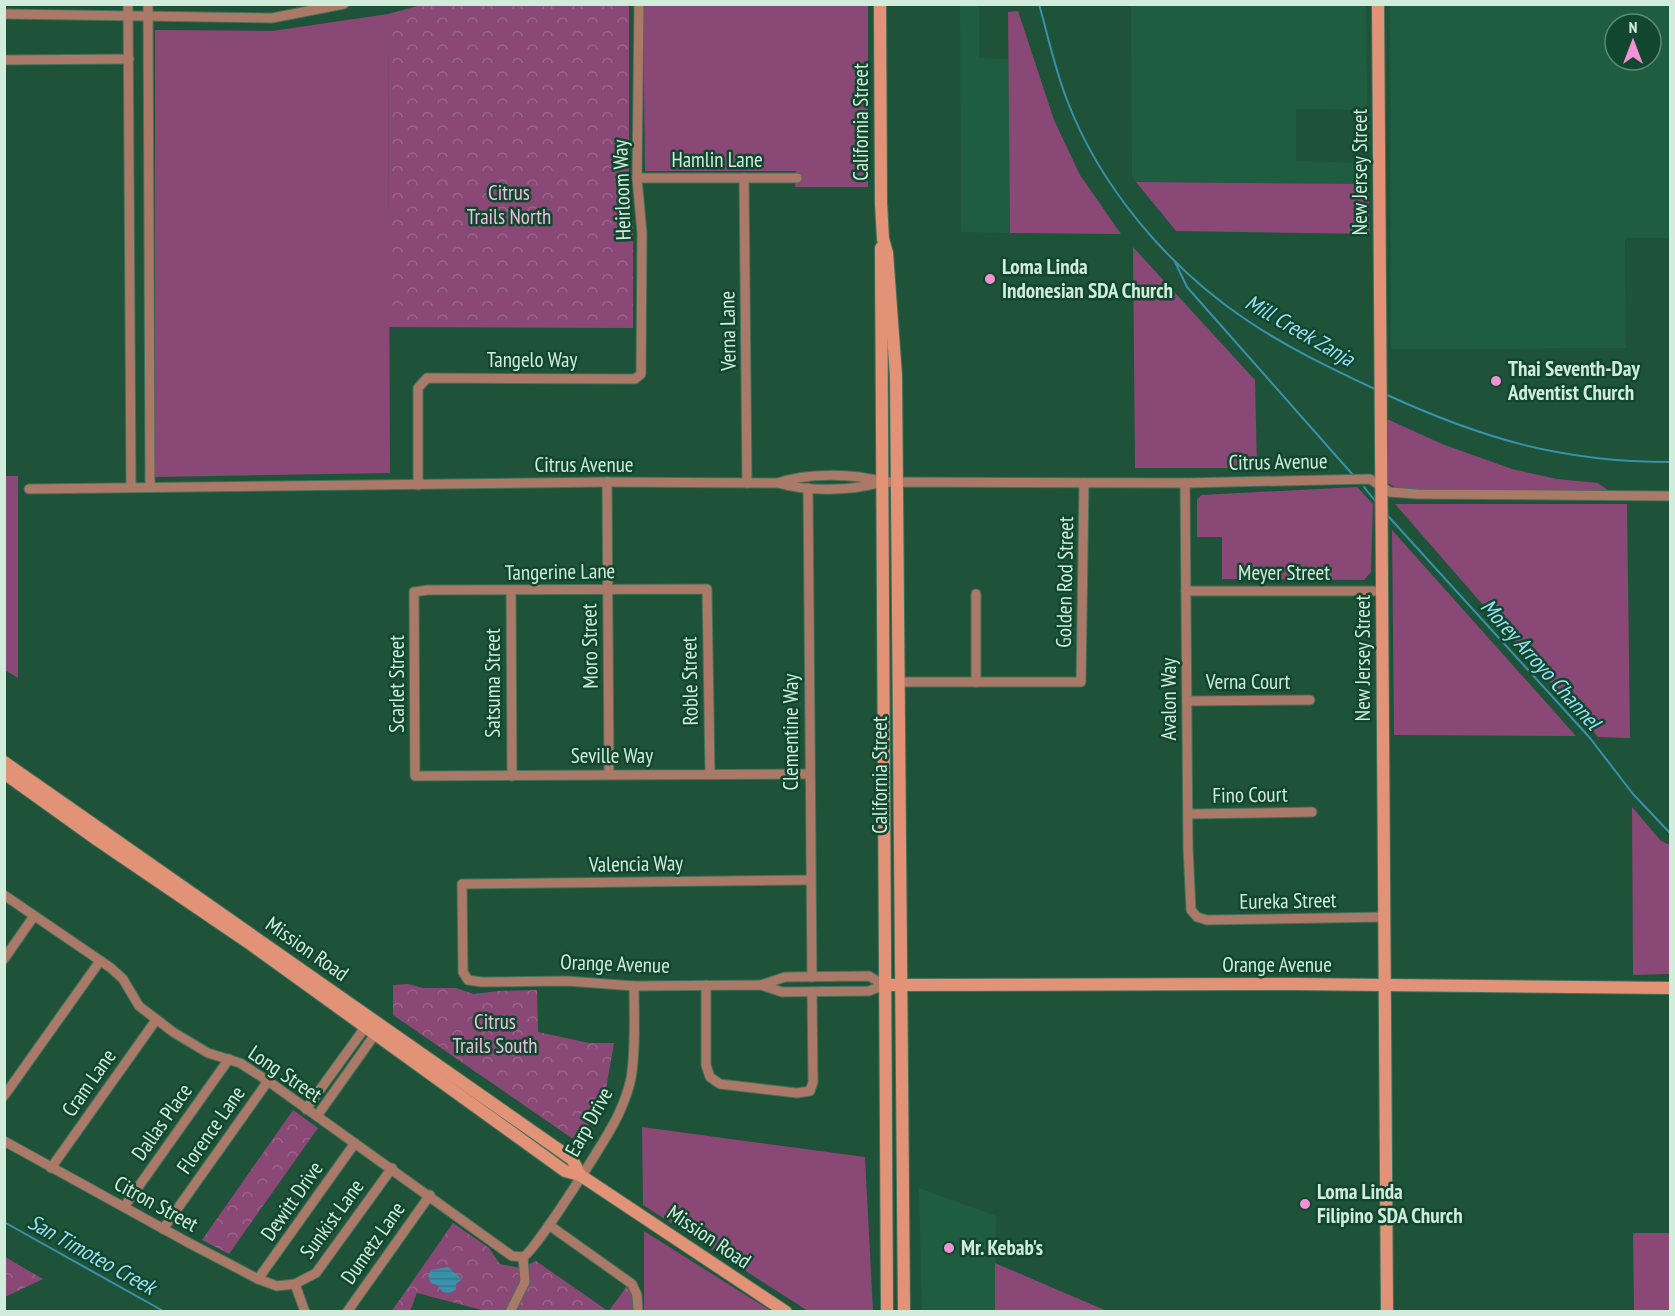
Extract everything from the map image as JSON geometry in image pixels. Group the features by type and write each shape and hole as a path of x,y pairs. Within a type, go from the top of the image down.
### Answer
{"street":[{"path":"128,4 131,487"},
{"path":"148,4 150,487"},
{"path":"4,14 272,18 344,4"},
{"name":"Heirloom Way","path":"639,4 638,178 642,233 641,374"},
{"name":"California Street","path":"880,4 887,1311"},
{"name":"New Jersey Street","path":"1378,4 1387,1311"},
{"path":"4,60 129,59"},
{"name":"Hamlin Lane","path":"638,178 797,178"},
{"name":"Verna Lane","path":"744,178 747,483"},
{"name":"California Street","path":"883,238 887,253 896,376 899,985 904,1311"},
{"path":"130,246 148,246"},
{"name":"Tangelo Way","path":"418,485 418,388 427,378 635,379 641,374"},
{"name":"Citrus Avenue","path":"778,483 794,477 866,477 882,482 1084,483 1370,479 1390,492 1417,494 1671,496"},
{"name":"Citrus Avenue","path":"29,489 607,482 778,483 794,488 808,488 867,487 882,482"},
{"name":"Moro Street","path":"607,482 609,774"},
{"name":"Golden Rod Street","path":"976,682 1081,682 1084,483"},
{"name":"Avalon Way","path":"1185,483 1188,814 1190,902 1194,914"},
{"name":"Clementine Way","path":"808,488 812,977"},
{"name":"Tangerine Lane","path":"414,592 428,590 707,588"},
{"name":"Roble Street","path":"707,588 710,774"},
{"name":"Satsuma Street","path":"511,591 512,776"},
{"name":"Meyer Street","path":"1186,591 1382,591"},
{"name":"Scarlet Street","path":"414,592 415,776"},
{"path":"899,682 976,682 976,594"},
{"name":"Verna Court","path":"1187,700 1310,700"},
{"name":"Mission Road","path":"4,762 374,1026 566,1171 580,1175 786,1311"},
{"name":"Mission Road","path":"4,773 374,1026"},
{"name":"Seville Way","path":"415,776 809,774"},
{"name":"Fino Court","path":"1188,814 1312,813"},
{"name":"Valencia Way","path":"468,980 463,972 462,884 810,880"},
{"name":"Long Street","path":"4,895 123,979 139,1006 156,1020 200,1049 229,1059 268,1081 513,1256 523,1257"},
{"name":"Eureka Street","path":"1194,914 1207,920 1384,917"},
{"path":"4,958 34,916"},
{"path":"4,1096 100,961"},
{"name":"Orange Avenue","path":"760,985 785,977 869,976 884,985"},
{"name":"Orange Avenue","path":"468,980 567,981 634,986 760,985 782,992 868,991 884,985 1384,985 1671,988"},
{"path":"706,985 706,1065 710,1077 720,1084 797,1093 810,1091 813,1082 812,992"},
{"name":"Earp Drive","path":"523,1257 532,1251 620,1112 631,1080 634,1046 634,986"},
{"name":"Cram Lane","path":"51,1168 156,1020"},
{"path":"306,1109 333,1072 374,1026"},
{"path":"317,1116 343,1079 374,1026"},
{"name":"Dallas Place","path":"124,1207 229,1059"},
{"path":"333,1072 343,1079"},
{"name":"Florence Lane","path":"163,1229 268,1081"},
{"name":"Citron Street","path":"4,1141 258,1279 277,1286 295,1284"},
{"name":"Dewitt Drive","path":"258,1279 356,1143"},
{"name":"Sunkist Lane","path":"295,1284 316,1273 324,1264 392,1168"},
{"name":"Dumetz Lane","path":"347,1311 430,1195"},
{"path":"549,1225 632,1284 638,1295 638,1311"},
{"path":"510,1311 525,1282 523,1257"},
{"path":"887,1274 903,1274"},
{"path":"295,1284 305,1311"}],"shaded area":[{"path":"960,5 979,5 979,58 1009,59 1010,233 961,232"},
{"path":"1131,5 1366,5 1367,110 1296,109 1296,161 1368,163 1368,184 1136,182 1132,176"},
{"path":"1390,5 1670,5 1670,238 1625,238 1626,348 1391,349"},
{"path":"919,1188 996,1216 995,1311 922,1311"}],"green space":[{"name":"Citrus Trails North","path":"425,4 629,5 629,191 633,228 633,328 389,327 388,14"},
{"path":"643,5 868,5 868,187 795,187 796,171 645,171"},
{"path":"1018,11 1054,120 1080,175 1121,234 1010,233 1008,12"},
{"path":"388,14 390,473 155,477 155,30 272,31"},
{"path":"1136,182 1368,184 1370,234 1176,231"},
{"path":"1133,247 1255,380 1257,468 1135,468"},
{"path":"1385,418 1442,444 1512,469 1557,479 1598,483 1610,492 1397,489 1387,482"},
{"path":"5,476 18,476 18,678 5,670"},
{"path":"1357,487 1373,504 1371,572 1364,580 1222,579 1222,537 1197,537 1197,500 1201,495"},
{"path":"1395,504 1627,504 1630,738 1598,737"},
{"path":"1392,530 1576,736 1394,735"},
{"path":"1632,807 1661,841 1670,845 1670,974 1633,975"},
{"name":"Citrus Trails South","path":"408,984 423,988 456,988 474,994 537,990 538,1032 589,1043 614,1043 603,1106 588,1126 584,1140 576,1141 393,1015 393,985"},
{"path":"293,1110 318,1128 229,1254 202,1240"},
{"path":"642,1127 865,1157 873,1311 808,1311 643,1205"},
{"path":"453,1223 489,1248 500,1264 521,1268 536,1261 608,1311 486,1311 417,1293 410,1311 391,1312"},
{"path":"644,1231 771,1311 644,1311"},
{"path":"1633,1233 1670,1233 1670,1311 1634,1311"},
{"path":"5,1257 43,1279 5,1297"},
{"path":"995,1263 1107,1311 995,1311"},
{"path":"627,1286 633,1298 634,1311 608,1312"}],"water":[{"path":"448,1267 462,1279 456,1284 456,1290 449,1293 443,1292 437,1285 431,1283 428,1276 431,1270"}],"waterway":[{"name":"Mill Creek Zanja","path":"1039,4 1059,77 1081,132 1098,164 1140,223 1189,275 1245,319 1326,366 1377,390"},
{"name":"Morey Arroyo Channel","path":"1175,262 1187,287 1353,475"},
{"name":"Mill Creek Zanja","path":"1385,394 1456,424 1524,445 1594,458 1670,462"},
{"name":"Morey Arroyo Channel","path":"1364,487 1376,502"},
{"name":"Morey Arroyo Channel","path":"1388,516 1590,738 1633,794 1670,833"},
{"name":"San Timoteo Creek","path":"4,1222 165,1312"}],"place":[{"name":"Loma Linda Indonesian SDA Church","path":"990,279"},
{"name":"Thai Seventh-Day Adventist Church","path":"1496,381"},
{"name":"Loma Linda Filipino SDA Church","path":"1305,1204"},
{"name":"Mr. Kebab's","path":"949,1248"}]}
